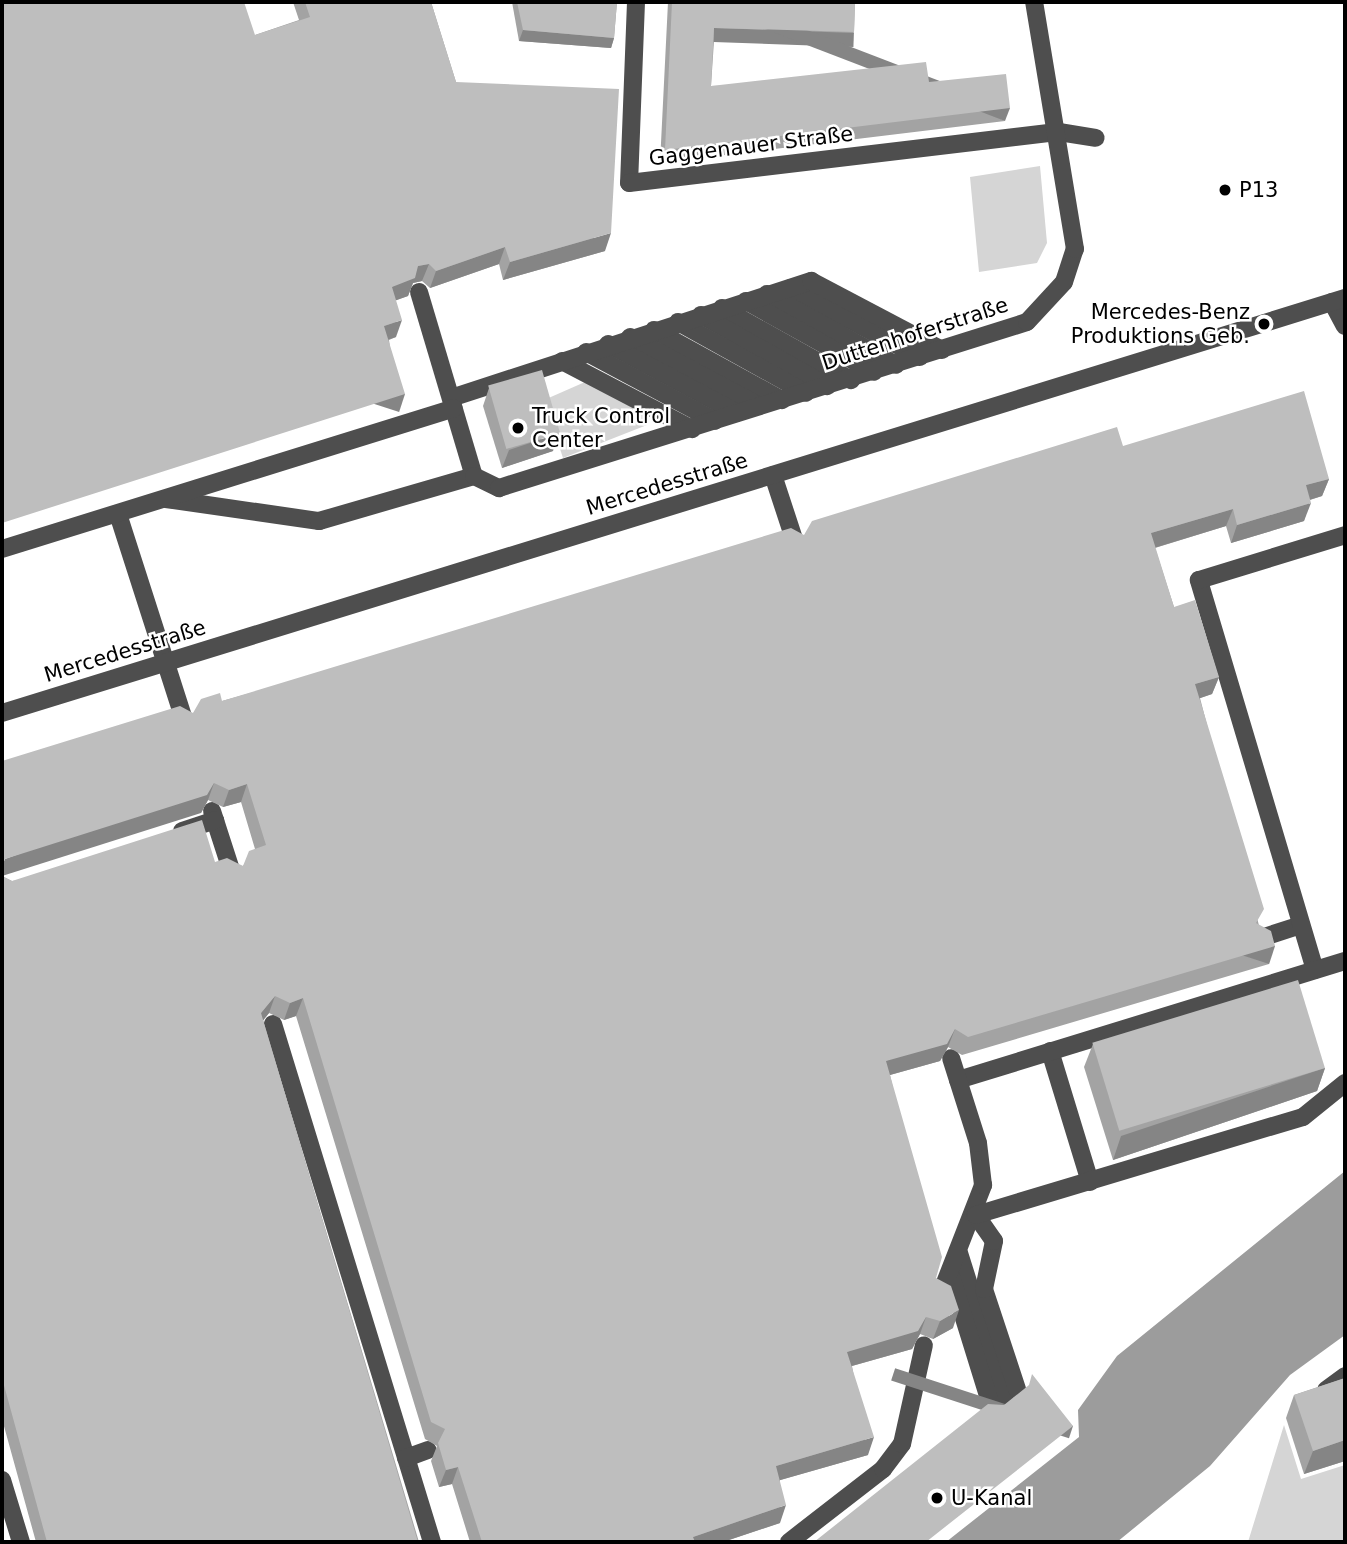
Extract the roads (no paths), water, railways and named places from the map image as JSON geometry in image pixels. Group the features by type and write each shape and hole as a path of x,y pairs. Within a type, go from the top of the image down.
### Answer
{"street":[{"name":"Gaggenauer Straße","path":"636,2 629,183 1068,132"},
{"name":"Duttenhoferstraße","path":"474,476 499,488 759,406 851,380 1027,322 1064,282 1075,248 1068,132 1034,2"},
{"path":"1068,132 1093,120"},
{"path":"1068,132 1096,138"},
{"path":"2,549 166,499 453,403 485,387 608,344 811,281 942,350"},
{"path":"790,288 920,357"},
{"path":"166,499 319,521 474,476 419,292"},
{"path":"767,294 896,365"},
{"path":"1339,300 1345,326"},
{"name":"Mercedesstraße","path":"2,713 1339,300"},
{"path":"746,301 874,372"},
{"path":"722,308 851,380"},
{"path":"701,315 827,386"},
{"path":"678,322 806,393"},
{"path":"654,330 782,400"},
{"path":"631,337 759,406"},
{"path":"608,344 737,413"},
{"path":"586,352 715,421"},
{"path":"562,361 692,429"},
{"path":"773,475 794,542"},
{"path":"118,514 184,720"},
{"path":"1315,970 1199,580 1345,536"},
{"path":"162,837 214,816 232,873"},
{"path":"1261,938 1301,925"},
{"path":"958,1080 1345,961"},
{"path":"273,1024 432,1542"},
{"path":"1051,1051 1090,1181"},
{"path":"942,1293 976,1215 984,1172 951,1058"},
{"path":"976,1215 1303,1117 1345,1083"},
{"path":"976,1215 994,1241 984,1289 1005,1399"},
{"path":"959,1253 1005,1399"},
{"path":"950,1273 1005,1399"},
{"path":"789,1542 883,1469 902,1444 923,1345"},
{"path":"1326,1390 1345,1376"},
{"path":"406,1458 428,1450"},
{"path":"2,1480 21,1542"}],"place":[{"name":"P13","path":"1225,190"},
{"name":"Mercedes-Benz Produktions Geb.","path":"1264,324"},
{"name":"Truck Control Center","path":"518,428"},
{"name":"U-Kanal","path":"937,1498"}]}
